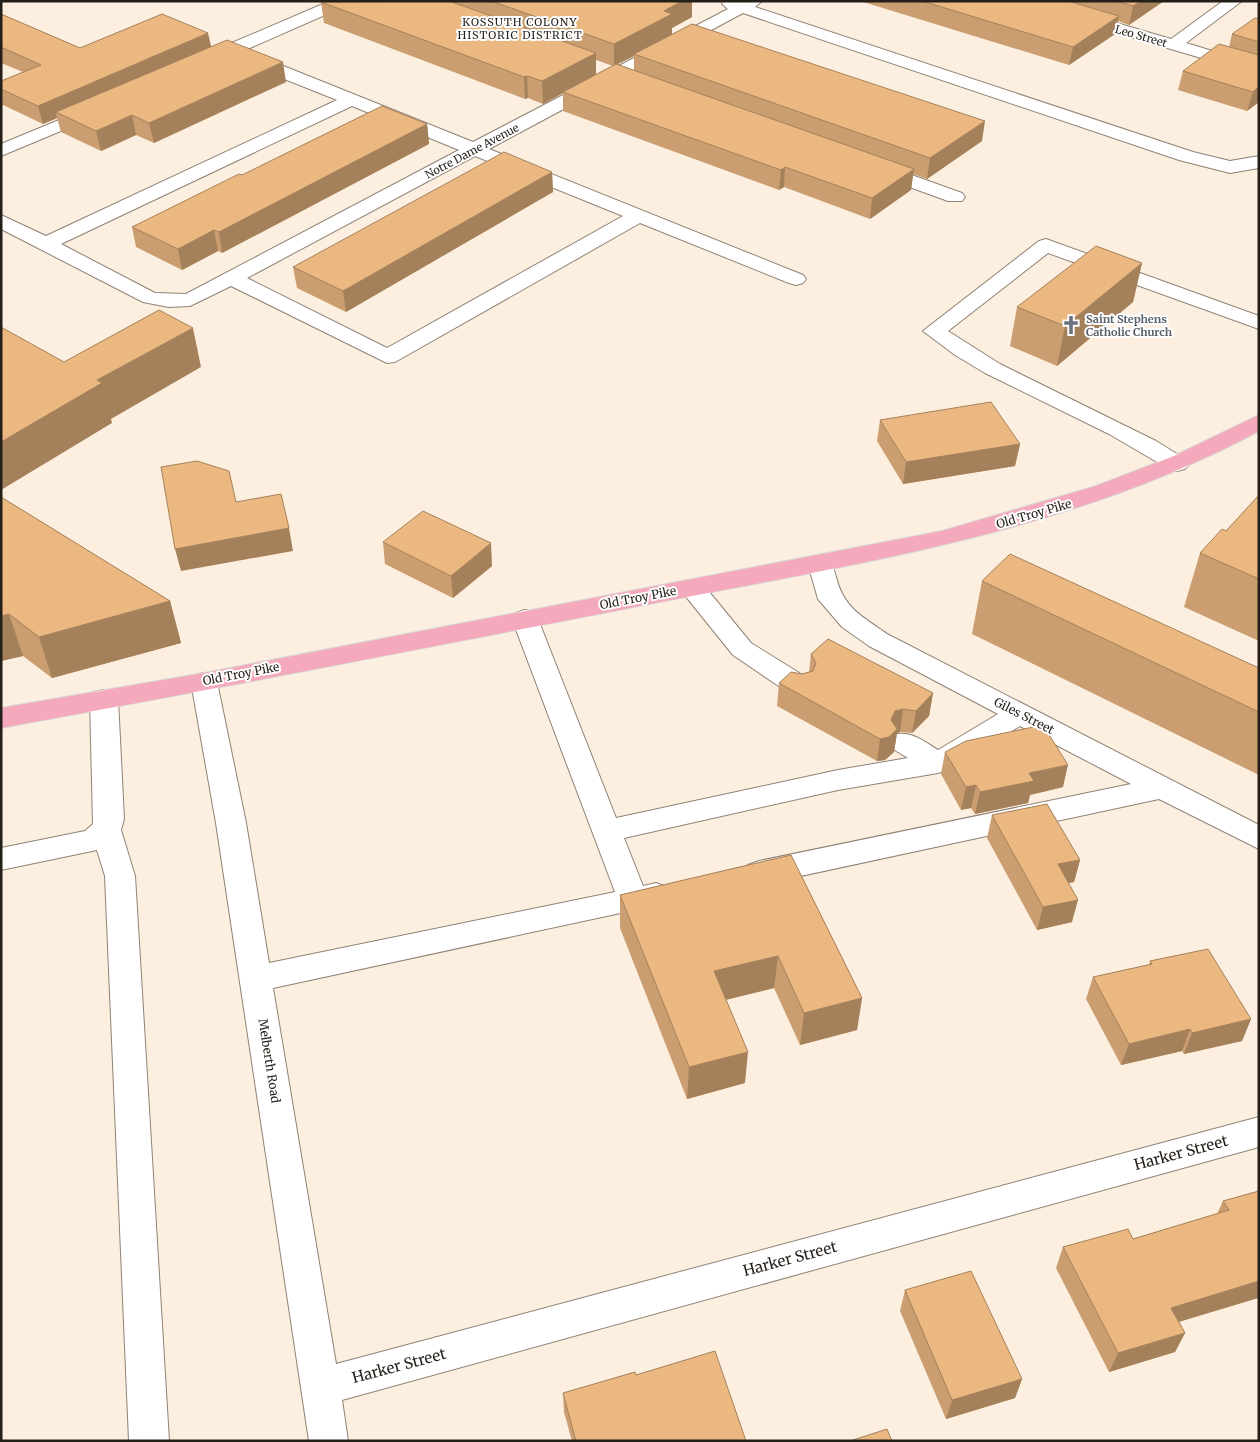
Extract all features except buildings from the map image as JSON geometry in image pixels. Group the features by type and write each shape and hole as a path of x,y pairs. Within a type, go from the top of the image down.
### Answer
{"main road":[{"name":"Old Troy Pike","path":"1,718 204,682 942,539 1044,513 1136,482 1213,448 1258,423"}],"street":[{"path":"208,60 344,1"},
{"path":"722,1 748,4 1186,156 1230,167 1259,162"},
{"name":"Leo Street","path":"1024,1 1259,70"},
{"path":"1173,45 1234,1"},
{"name":"Notre Dame Avenue","path":"45,244 150,298 169,301 190,300 748,4"},
{"path":"229,51 796,279"},
{"path":"596,68 634,82"},
{"path":"1,221 45,244 351,100"},
{"path":"1,151 105,106"},
{"path":"863,164 954,197"},
{"path":"230,278 387,357 638,216"},
{"path":"1178,464 1151,446 1015,381 955,347 934,330 1046,245 1259,323"},
{"name":"Giles Street","path":"820,564 831,599 851,621 878,640 1259,838"},
{"path":"692,588 742,649 799,686"},
{"path":"525,619 632,900"},
{"name":"Melberth Road","path":"204,682 231,823 322,1387 329,1441"},
{"path":"104,699 109,819 106,830 120,876 149,1441"},
{"path":"606,831 838,780 898,772 938,763 1019,714"},
{"path":"903,742 938,763"},
{"path":"729,879 1161,788"},
{"path":"1,860 94,840 106,830"},
{"path":"256,979 681,889"},
{"name":"Harker Street","path":"322,1387 1259,1132"}],"place":[{"name":"Saint Stephens Catholic Church","path":"1071,325"}],"district":[{"name":"KOSSUTH COLONY HISTORIC DISTRICT","path":"520,28"}]}
